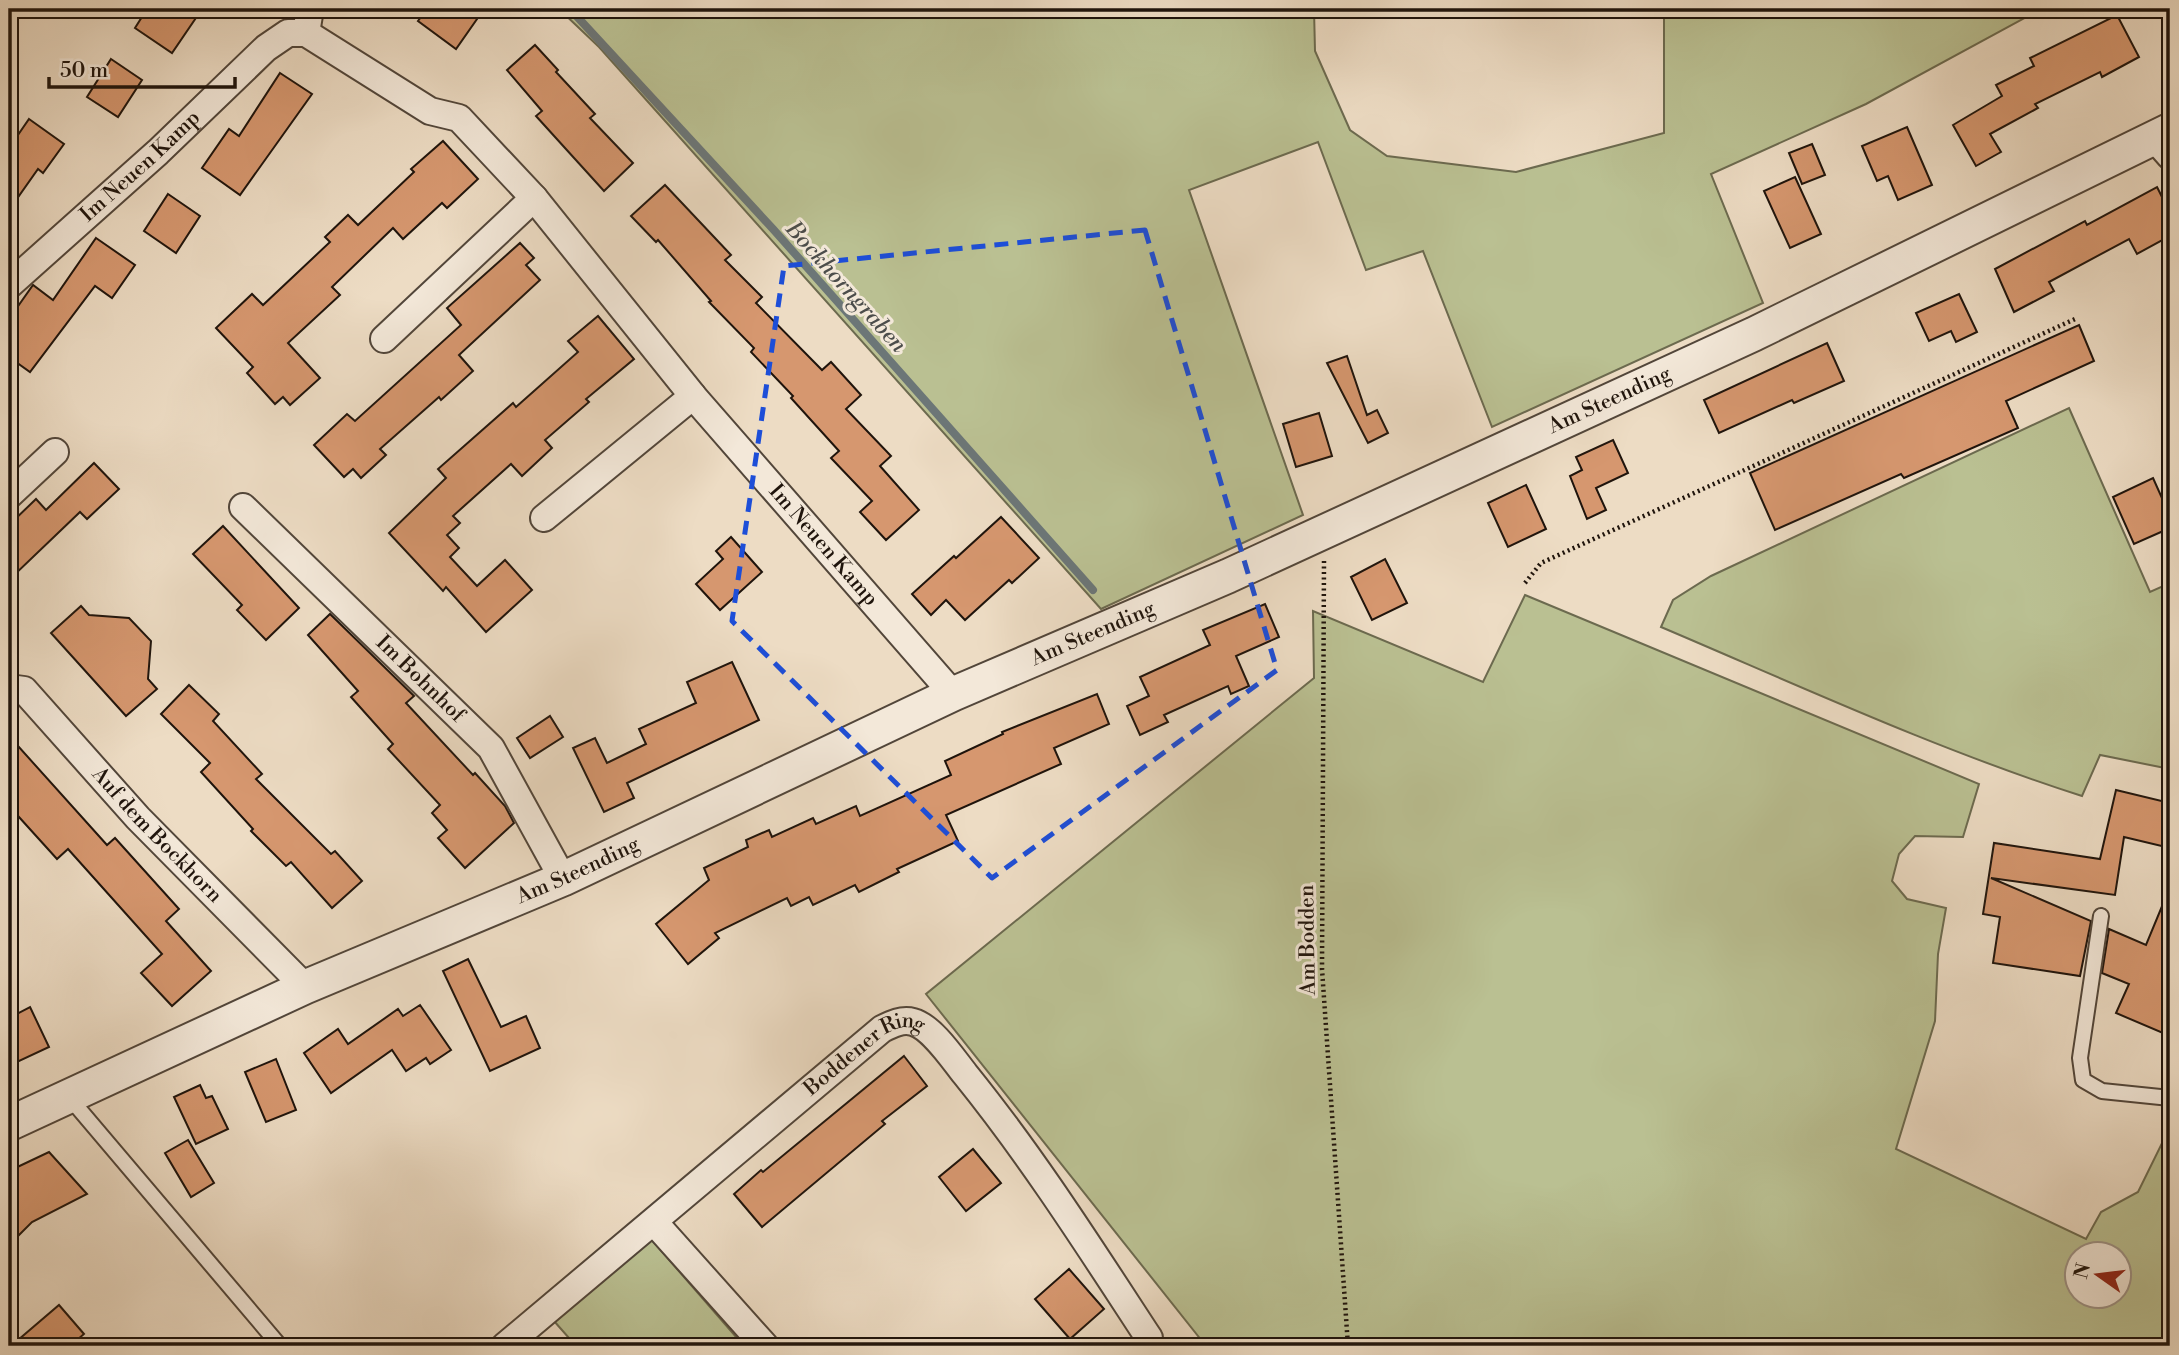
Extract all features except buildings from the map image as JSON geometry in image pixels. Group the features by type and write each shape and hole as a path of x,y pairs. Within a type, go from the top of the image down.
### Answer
{"street":[{"name":"Im Neuen Kamp","path":"9,285 158,152 266,48 308,21 430,111 459,118 534,198 693,396 953,694"},
{"name":"Am Steending","path":"9,1124 305,987 563,878 953,694 1121,624 1322,533 2165,142"},
{"path":"384,339 534,198"},
{"path":"544,518 693,396"},
{"path":"9,495 55,452"},
{"name":"Im Bohnhof","path":"243,507 491,748 563,878"},
{"name":"Auf dem Bockhorn","path":"9,688 24,690 138,818 305,987"},
{"name":"Boddener Ring","path":"505,1346 882,1028 897,1021 914,1022 934,1036 1037,1168 1149,1338 1148,1346"},
{"path":"654,1222 765,1346"}],"lane":[{"path":"2101,916 2080,1058 2083,1080 2102,1091 2170,1098"},
{"path":"68,1096 279,1346"}],"path":[{"path":"1525,583 1541,563 2075,319"},
{"name":"Am Bodden","path":"1322,533 1322,969 1348,1346"}],"highlighted area":[{"path":"1145,230 1277,670 992,878 732,621 784,266"}],"green space":[{"path":"559,9 1314,9 1315,51 1350,130 1387,156 1516,172 1664,133 1664,9 2041,9 1866,104 1711,174 1763,303 1492,427 1423,251 1366,270 1318,142 1189,190 1303,515 1101,609 599,47"},
{"path":"2069,408 2150,592 2170,583 2170,769 2100,755 2082,796 1922,738 1661,627 1673,600 1711,576"},
{"path":"1525,595 1979,784 1963,837 1915,836 1899,854 1892,881 1907,899 1946,908 1938,954 1935,1021 1896,1149 2086,1239 2101,1212 2138,1192 2170,1127 2170,1346 1206,1346 926,994 1314,678 1313,611 1483,682"},
{"path":"651,1239 744,1346 576,1346 554,1321"}],"waterway":[{"name":"Bockhorngraben","path":"570,9 773,229 1093,590"}]}
